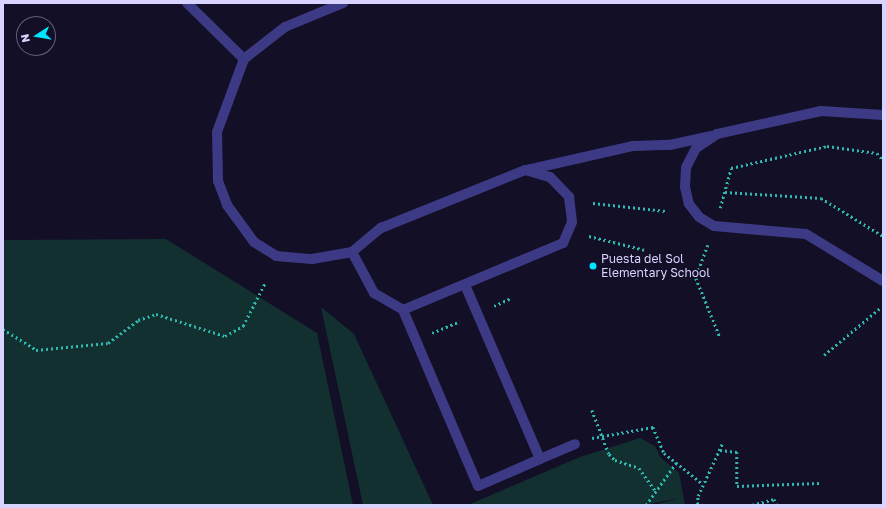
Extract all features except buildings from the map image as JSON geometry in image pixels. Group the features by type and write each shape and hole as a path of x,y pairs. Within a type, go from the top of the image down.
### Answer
{"street":[{"path":"187,3 244,59"},
{"path":"343,3 285,27 244,59 217,132 218,181 226,206 254,242 276,256 312,259 352,252 381,228 525,170 633,146 670,145 821,111 883,115"},
{"path":"717,134 696,148 686,168 689,204 699,217 714,226 806,234 883,281"},
{"path":"403,310 563,243 572,222 569,197 550,177 525,170"},
{"path":"352,252 374,293 403,310 478,486 575,444"},
{"path":"465,285 540,459"}],"path":[{"path":"719,211 731,168 827,146 877,153 883,160"},
{"path":"725,192 821,198 883,236"},
{"path":"593,203 666,211"},
{"path":"589,236 645,250"},
{"path":"708,245 696,278 720,337"},
{"path":"3,329 36,350 72,348 108,343 138,320 156,314 170,317 225,336 243,326 265,283"},
{"path":"416,340 511,298"},
{"path":"824,355 879,309"},
{"path":"592,410 612,457 640,468 656,491"},
{"path":"575,444 602,434 653,427 664,453 703,484"},
{"path":"704,505 697,504 703,484 723,442"},
{"path":"720,450 737,452 737,486 820,483"},
{"path":"646,505 676,463"},
{"path":"752,505 774,499 777,505"}],"green space":[{"path":"166,239 317,333 353,505 3,505 3,240"},
{"path":"321,307 354,334 433,505 363,505"},
{"path":"640,438 655,446 661,458 679,473 685,505 654,505 679,498 645,505 468,505 580,457"}],"place":[{"name":"Puesta del Sol Elementary School","path":"593,266"}]}
